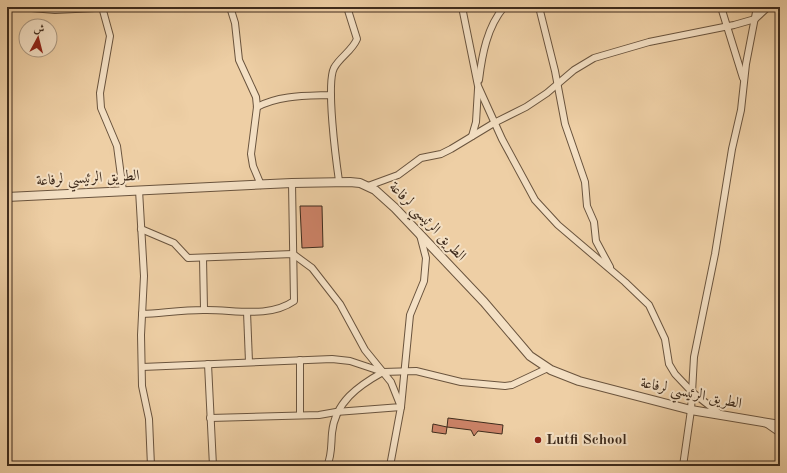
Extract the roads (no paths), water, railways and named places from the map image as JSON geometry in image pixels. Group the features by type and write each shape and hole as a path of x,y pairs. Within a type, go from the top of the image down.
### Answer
{"street":[{"path":"20,7 55,10 116,7"},
{"path":"230,7 234,23 239,60 256,97 257,107 251,154 253,166 261,184"},
{"path":"339,181 331,95 334,68 353,49 357,40 347,7"},
{"path":"462,7 478,86 494,123 535,200 558,225 649,305 664,338 670,364 682,382 692,392 723,416"},
{"path":"472,136 478,111 478,86 482,57 491,27 496,16 504,7"},
{"path":"539,7 565,124 586,182 587,206 594,222 597,248 612,272"},
{"path":"721,7 744,81"},
{"path":"683,466 691,410 694,358 715,254 732,149 741,110 749,43 755,19 756,7"},
{"path":"368,186 398,175 421,158 441,154 494,123 526,107 583,63 600,56 649,42 726,27 755,19 768,7"},
{"path":"103,8 110,36 100,93 101,108 117,146 123,191"},
{"path":"257,107 273,100 294,96 331,95"},
{"name":"الطريق الرئيسي لرفاعة","path":"7,198 261,184 339,181 360,183 368,186 383,196 484,302 530,356 548,368 579,381 691,410 780,425"},
{"path":"142,314 204,310 247,312 281,307 294,301 292,183"},
{"path":"139,190 144,276 142,367 144,397 149,419 151,466"},
{"path":"141,229 174,243 188,258 293,254 312,268 340,304 365,350 395,390 401,407"},
{"path":"390,466 401,407 403,372 410,315 424,281 426,258 419,233"},
{"path":"203,258 204,310"},
{"path":"247,312 249,362"},
{"path":"142,367 332,359 350,361 383,372 425,372 461,382 505,386 512,385 548,368"},
{"path":"300,360 300,414"},
{"path":"208,364 213,466"},
{"path":"327,466 331,456 332,431 336,412 356,389 383,372"},
{"path":"210,418 325,414 401,407"},
{"path":"766,423 780,433"}],"place":[{"name":"Lutfi School","path":"538,440"}]}
